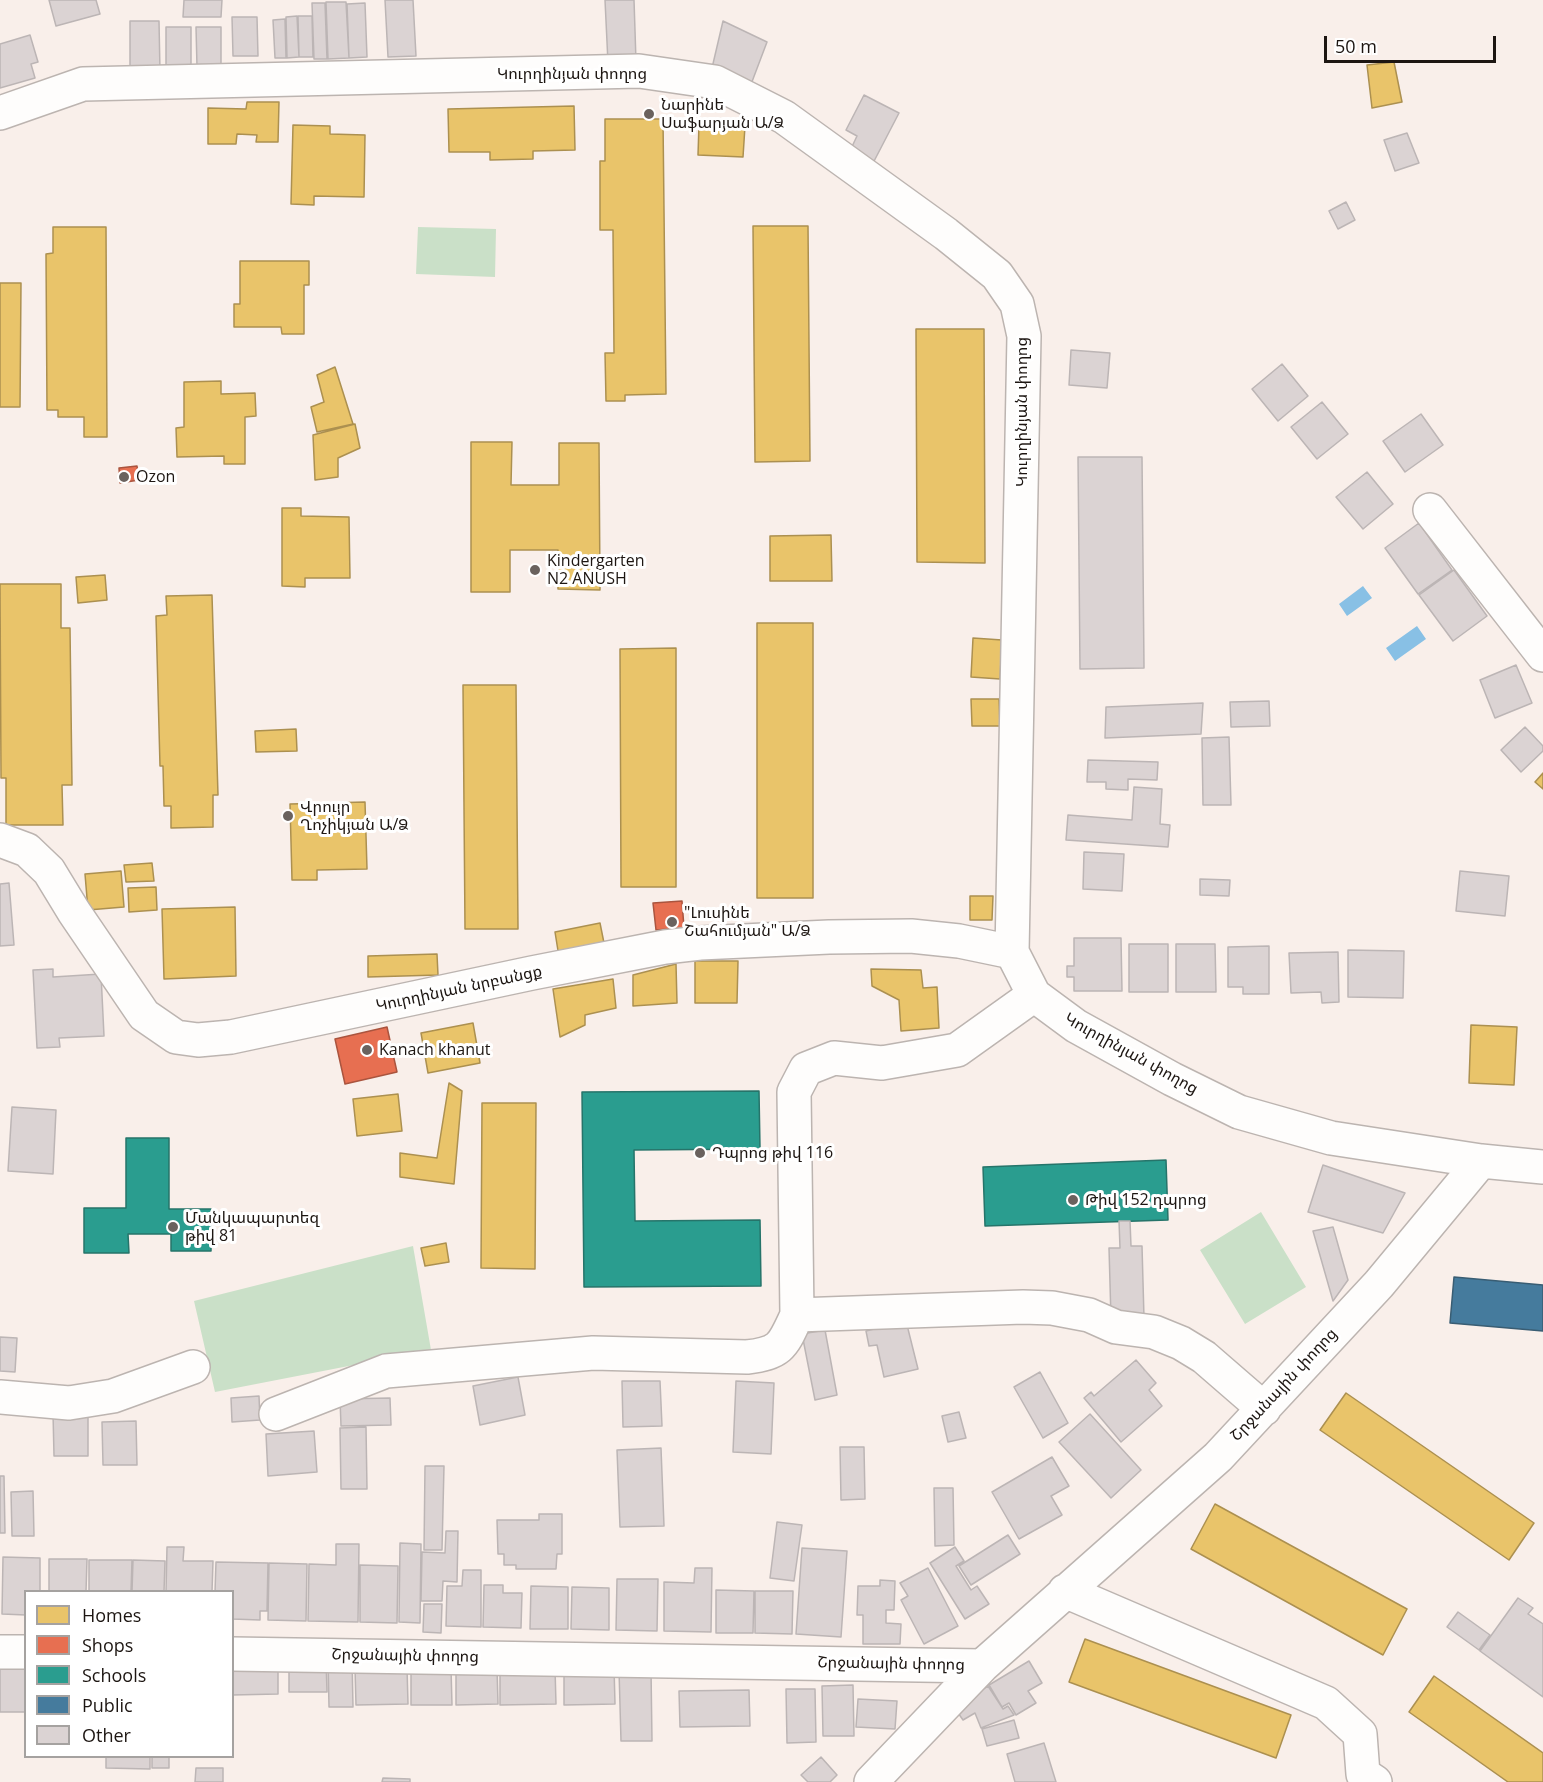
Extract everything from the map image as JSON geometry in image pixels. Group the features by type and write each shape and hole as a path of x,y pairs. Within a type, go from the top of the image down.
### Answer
{"street":[{"name":"Կուրղինյան փողոց","path":"0,113 83,84 630,72 715,82 784,117 936,227 997,275 1017,304 1024,336 1012,952 1034,995 1076,1026 1172,1079 1239,1112 1331,1138 1481,1161 1543,1167"},
{"path":"1430,510 1543,655"},
{"name":"Կուրղինյան նրբանցք","path":"0,840 27,850 49,871 144,1015 176,1037 198,1040 231,1037 532,973 665,947 700,943 807,937 911,936 959,941 1012,952"},
{"path":"276,1414 386,1371 594,1353 747,1358 768,1355 785,1342 797,1315 794,1092 806,1069 834,1058 882,1063 957,1050 1034,995"},
{"name":"Շրջանային փողոց","path":"234,1654 982,1666 1218,1457 1379,1284 1481,1161"},
{"path":"797,1315 1023,1307 1089,1315 1116,1327 1154,1332 1181,1343 1204,1357 1264,1409"},
{"path":"0,1397 69,1403 113,1396 193,1367"},
{"path":"1065,1591 1326,1703 1360,1734 1363,1774 1375,1782"},
{"path":"0,1652 24,1652"},
{"path":"871,1782 982,1666"}],"green space":[{"path":"418,227 496,229 495,277 416,274"},
{"path":"1261,1212 1306,1287 1245,1324 1200,1250"},
{"path":"413,1246 431,1350 215,1392 194,1301"}],"water":[{"path":"1363,586 1372,598 1347,616 1339,604"},
{"path":"1417,626 1426,639 1395,661 1386,648"}],"building: Homes":[{"path":"1394,62 1402,102 1372,108 1367,65"},
{"path":"247,102 279,102 278,142 256,142 257,135 237,134 236,144 208,144 208,108 246,109"},
{"path":"574,106 575,150 533,151 533,159 490,160 490,152 449,152 448,109"},
{"path":"605,119 663,119 666,394 625,395 625,401 606,401 605,353 614,353 613,230 600,230 600,161 605,161"},
{"path":"699,124 745,126 743,157 698,155"},
{"path":"293,125 330,126 330,134 365,135 364,197 314,196 314,205 291,204"},
{"path":"753,226 808,226 810,461 755,462"},
{"path":"53,227 106,227 107,437 84,437 84,417 58,417 58,410 47,410 46,254 53,253"},
{"path":"240,261 309,261 309,285 304,285 304,334 282,334 281,327 234,327 234,304 240,304"},
{"path":"0,283 21,283 20,407 0,407"},
{"path":"916,329 984,329 985,563 917,562"},
{"path":"335,367 353,424 317,432 311,407 324,402 317,375"},
{"path":"221,381 221,394 255,393 256,416 245,417 245,464 224,464 224,456 177,457 176,428 184,427 184,382"},
{"path":"355,424 360,448 338,458 338,477 315,480 313,435"},
{"path":"471,442 512,442 511,485 559,485 559,443 599,443 600,590 558,589 558,550 510,550 510,592 471,592"},
{"path":"282,508 301,508 301,516 349,517 350,578 305,578 305,587 282,586"},
{"path":"831,535 832,581 770,581 770,536"},
{"path":"105,575 107,600 78,603 76,577"},
{"path":"0,584 61,584 61,628 70,628 72,785 62,785 63,825 6,825 6,778 1,778"},
{"path":"212,595 218,795 213,795 213,827 171,828 171,806 164,806 163,766 160,766 156,616 167,615 166,596"},
{"path":"757,623 813,623 813,898 757,898"},
{"path":"973,638 1002,640 1000,679 971,677"},
{"path":"676,648 676,887 621,887 620,649"},
{"path":"463,685 516,685 518,929 465,929"},
{"path":"971,699 999,699 1000,726 972,726"},
{"path":"296,729 297,751 256,752 255,731"},
{"path":"1543,773 1543,789 1535,782"},
{"path":"365,802 367,869 317,870 317,880 292,880 290,804"},
{"path":"152,863 154,881 126,882 124,865"},
{"path":"121,871 124,907 88,910 85,874"},
{"path":"156,887 157,910 129,912 128,888"},
{"path":"970,896 993,896 992,920 970,920"},
{"path":"235,907 236,976 164,979 162,909"},
{"path":"600,923 605,948 559,957 555,932"},
{"path":"437,954 438,975 368,977 368,956"},
{"path":"695,961 738,961 737,1003 695,1003"},
{"path":"676,964 677,1003 633,1006 633,975"},
{"path":"871,969 921,970 923,988 937,987 939,1028 901,1031 899,1000 872,986"},
{"path":"613,979 616,1008 585,1015 585,1025 560,1037 553,989"},
{"path":"473,1023 480,1063 428,1073 421,1033"},
{"path":"1471,1025 1517,1027 1514,1085 1469,1083"},
{"path":"449,1083 462,1091 454,1184 400,1177 400,1153 437,1158"},
{"path":"398,1094 402,1131 357,1136 353,1099"},
{"path":"482,1103 536,1103 535,1269 481,1268"},
{"path":"446,1243 449,1262 425,1266 421,1248"},
{"path":"1346,1393 1534,1523 1509,1560 1320,1430"},
{"path":"1215,1504 1407,1609 1383,1655 1191,1549"},
{"path":"1085,1639 1291,1715 1276,1758 1069,1682"},
{"path":"1434,1676 1543,1753 1543,1782 1508,1782 1409,1712"}],"building: Shops":[{"path":"137,466 139,480 120,483 119,468"},
{"path":"682,901 684,928 656,930 653,903"},
{"path":"387,1027 397,1072 345,1084 335,1039"}],"building: Schools":[{"name":"Դպրոց թիվ 116","path":"759,1091 760,1149 634,1150 635,1221 760,1220 761,1286 584,1287 582,1092"},
{"path":"126,1138 169,1138 169,1209 211,1209 211,1251 171,1251 171,1234 128,1234 129,1253 84,1253 84,1208 126,1208"},
{"path":"1166,1160 1168,1220 985,1226 983,1167"}],"building: Public":[{"path":"1454,1277 1543,1285 1543,1331 1450,1323"}],"building: Other":[{"path":"49,0 96,0 100,14 56,26"},
{"path":"184,0 222,0 221,17 183,17"},
{"path":"385,0 413,0 416,56 388,57"},
{"path":"605,0 634,0 636,61 608,63"},
{"path":"326,2 346,2 349,58 328,59"},
{"path":"312,3 325,3 327,59 314,59"},
{"path":"365,3 367,57 349,58 347,4"},
{"path":"297,16 299,57 287,58 286,17"},
{"path":"298,16 312,16 313,57 299,57"},
{"path":"232,17 257,17 258,56 233,56"},
{"path":"285,19 286,58 275,58 273,20"},
{"path":"130,21 159,21 160,72 130,72"},
{"path":"723,21 767,42 750,87 712,68"},
{"path":"166,27 191,27 191,66 166,66"},
{"path":"196,27 221,27 221,67 197,67"},
{"path":"30,35 38,62 31,64 35,78 0,88 0,44"},
{"path":"864,95 899,113 871,167 848,155 857,136 846,130"},
{"path":"1407,133 1419,163 1395,171 1384,140"},
{"path":"1346,202 1355,220 1338,229 1329,211"},
{"path":"1071,350 1110,353 1107,388 1069,385"},
{"path":"1282,364 1308,396 1278,421 1252,389"},
{"path":"1322,402 1348,434 1317,459 1291,427"},
{"path":"1421,414 1443,445 1405,472 1383,441"},
{"path":"1078,457 1142,457 1144,668 1080,669"},
{"path":"1367,472 1393,504 1363,529 1336,497"},
{"path":"1419,523 1452,570 1418,594 1385,548"},
{"path":"1454,570 1487,616 1453,641 1419,595"},
{"path":"1516,665 1532,703 1495,718 1480,680"},
{"path":"1269,701 1270,726 1231,727 1230,702"},
{"path":"1203,703 1201,734 1105,738 1106,707"},
{"path":"1525,727 1543,746 1543,751 1521,772 1501,750"},
{"path":"1229,737 1231,805 1203,805 1202,738"},
{"path":"1088,760 1158,762 1157,780 1128,779 1128,790 1106,789 1106,782 1087,782"},
{"path":"1134,787 1162,789 1160,824 1170,825 1168,847 1066,840 1068,815 1132,820"},
{"path":"1084,852 1124,854 1122,891 1083,889"},
{"path":"1460,871 1509,876 1505,916 1456,911"},
{"path":"1200,879 1230,880 1229,896 1200,895"},
{"path":"9,883 14,945 0,946 0,884"},
{"path":"1074,938 1121,938 1122,991 1074,991 1074,977 1067,977 1067,966 1074,966"},
{"path":"1129,944 1168,944 1168,992 1129,992"},
{"path":"1176,944 1215,944 1216,992 1176,992"},
{"path":"1269,946 1269,994 1243,994 1243,987 1228,987 1228,947"},
{"path":"1348,950 1404,951 1403,998 1348,997"},
{"path":"1338,952 1339,1002 1322,1003 1321,992 1291,993 1289,953"},
{"path":"53,969 53,977 101,974 104,1036 59,1038 60,1047 37,1048 33,970"},
{"path":"12,1107 56,1110 53,1174 8,1171"},
{"path":"1323,1165 1405,1193 1383,1233 1308,1212"},
{"path":"1119,1221 1130,1221 1131,1246 1142,1246 1144,1318 1111,1319 1109,1248 1120,1248"},
{"path":"1333,1227 1348,1280 1333,1301 1313,1231"},
{"path":"906,1321 918,1369 884,1377 877,1345 869,1346 866,1331"},
{"path":"825,1330 837,1395 815,1400 802,1334"},
{"path":"0,1337 17,1338 15,1372 0,1371"},
{"path":"1136,1360 1156,1383 1149,1390 1162,1406 1121,1442 1084,1398 1091,1392 1094,1396"},
{"path":"1040,1372 1068,1423 1043,1438 1014,1387"},
{"path":"518,1377 525,1415 480,1425 473,1386"},
{"path":"622,1381 660,1381 662,1426 623,1427"},
{"path":"736,1381 774,1383 771,1454 733,1452"},
{"path":"259,1396 260,1420 232,1422 231,1398"},
{"path":"390,1398 391,1425 341,1426 340,1399"},
{"path":"959,1412 966,1438 948,1442 942,1416"},
{"path":"53,1413 88,1413 88,1456 54,1456"},
{"path":"1090,1414 1141,1470 1111,1498 1059,1442"},
{"path":"136,1421 137,1465 103,1465 102,1422"},
{"path":"366,1427 367,1489 341,1489 340,1428"},
{"path":"314,1431 317,1472 268,1476 266,1434"},
{"path":"840,1447 864,1447 865,1499 841,1500"},
{"path":"661,1448 664,1526 620,1527 617,1450"},
{"path":"1052,1457 1069,1486 1051,1496 1062,1515 1019,1539 992,1492"},
{"path":"425,1466 444,1466 442,1550 424,1550"},
{"path":"0,1476 4,1476 5,1533 0,1533"},
{"path":"934,1488 953,1488 954,1545 935,1546"},
{"path":"33,1491 34,1536 12,1536 11,1492"},
{"path":"539,1514 562,1514 562,1554 557,1554 556,1569 516,1569 516,1565 504,1565 504,1554 498,1554 497,1520 539,1520"},
{"path":"777,1522 802,1525 794,1581 770,1578"},
{"path":"446,1531 458,1531 457,1582 443,1581 442,1601 421,1601 422,1552 445,1553"},
{"path":"1008,1535 1020,1554 971,1585 959,1566"},
{"path":"400,1543 421,1544 420,1623 399,1622"},
{"path":"336,1544 359,1544 358,1622 308,1621 309,1564 336,1565"},
{"path":"167,1547 184,1547 183,1561 213,1561 212,1590 166,1590"},
{"path":"955,1547 964,1561 956,1566 971,1590 977,1586 989,1604 965,1619 930,1563"},
{"path":"802,1548 847,1551 841,1637 796,1634"},
{"path":"3,1557 40,1558 40,1590 24,1590 24,1615 2,1614"},
{"path":"49,1559 87,1559 86,1590 49,1590"},
{"path":"89,1560 132,1560 131,1590 89,1590"},
{"path":"133,1560 165,1561 164,1590 132,1590"},
{"path":"216,1562 268,1563 267,1611 260,1611 260,1620 234,1619 234,1590 215,1590"},
{"path":"269,1563 307,1564 306,1621 268,1620"},
{"path":"360,1565 398,1566 397,1623 360,1622"},
{"path":"695,1568 712,1568 711,1632 664,1631 664,1582 694,1583"},
{"path":"928,1568 958,1626 924,1644 901,1600 908,1596 900,1583"},
{"path":"463,1570 481,1570 481,1627 446,1626 447,1586 462,1586"},
{"path":"617,1579 658,1579 657,1631 616,1630"},
{"path":"880,1580 895,1581 894,1610 886,1610 886,1623 901,1624 900,1644 863,1644 863,1615 857,1615 858,1586 880,1586"},
{"path":"484,1585 503,1585 503,1593 522,1593 521,1628 483,1627"},
{"path":"531,1586 568,1587 568,1629 530,1629"},
{"path":"572,1587 609,1588 609,1630 571,1629"},
{"path":"716,1590 754,1591 753,1633 716,1633"},
{"path":"755,1591 793,1591 792,1634 755,1633"},
{"path":"1518,1598 1533,1608 1528,1614 1543,1624 1543,1697 1480,1651"},
{"path":"424,1604 442,1604 441,1633 423,1632"},
{"path":"1458,1612 1490,1635 1479,1650 1447,1627"},
{"path":"352,1659 353,1707 329,1707 328,1660"},
{"path":"289,1660 326,1660 327,1692 289,1692"},
{"path":"278,1661 278,1694 234,1695 234,1662"},
{"path":"1029,1661 1042,1683 1028,1691 1036,1703 1016,1715 1009,1703 1002,1707 989,1685"},
{"path":"24,1662 24,1712 0,1712 0,1663"},
{"path":"614,1667 615,1704 564,1705 564,1668"},
{"path":"355,1668 407,1668 408,1704 356,1705"},
{"path":"451,1668 452,1705 411,1705 411,1669"},
{"path":"456,1668 497,1668 498,1704 456,1705"},
{"path":"500,1668 555,1668 556,1704 500,1705"},
{"path":"651,1669 652,1741 621,1741 619,1670"},
{"path":"853,1685 854,1736 823,1736 822,1686"},
{"path":"988,1686 1003,1709 1008,1706 1014,1715 981,1728 975,1713 963,1720 954,1707"},
{"path":"786,1689 815,1689 816,1742 787,1743"},
{"path":"749,1690 750,1726 680,1727 679,1691"},
{"path":"858,1699 897,1701 895,1729 856,1727"},
{"path":"1014,1720 1019,1738 987,1746 982,1729"},
{"path":"1044,1743 1056,1782 1015,1782 1007,1754"},
{"path":"821,1757 837,1775 830,1782 808,1782 801,1775"},
{"path":"106,1758 150,1758 150,1769 106,1768"},
{"path":"152,1758 169,1758 169,1768 152,1768"},
{"path":"196,1768 223,1768 223,1782 195,1782"},
{"path":"383,1778 410,1779 410,1782 382,1782"}],"place":[{"name":"Նարինե Սաֆարյան Ա/Ձ","path":"649,114"},
{"name":"Ozon","path":"124,477"},
{"name":"Kindergarten N2 ANUSH","path":"535,570"},
{"name":"Վրույր Ղոչիկյան Ա/Ձ","path":"288,816"},
{"name":"\"Լուսինե Շահումյան\" Ա/Ձ","path":"672,922"},
{"name":"Kanach khanut","path":"367,1050"},
{"name":"Դպրոց թիվ 116","path":"700,1153"},
{"name":"Թիվ 152 դպրոց","path":"1073,1200"},
{"name":"Մանկապարտեզ թիվ 81","path":"173,1227"}]}
